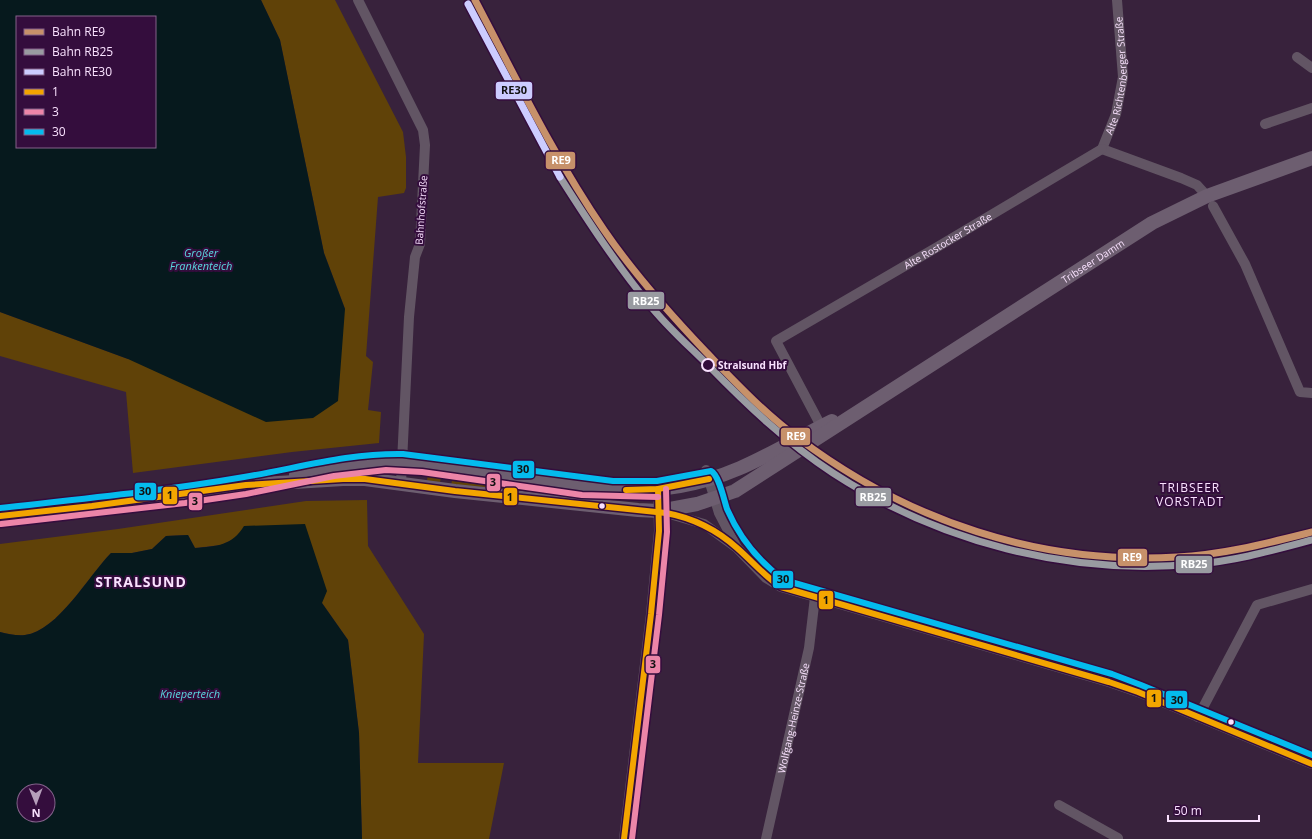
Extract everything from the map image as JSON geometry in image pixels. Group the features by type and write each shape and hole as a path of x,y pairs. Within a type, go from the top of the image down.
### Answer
{"main road":[{"name":"Tribseer Damm","path":"0,516 92,506 246,486 365,478 494,495 638,510 659,511 715,500 735,491 1152,223 1210,201 1312,158"},
{"name":"Tribseer Damm","path":"246,486 327,468 369,462 402,462 585,487 627,490 658,489 707,474 742,468 763,459 821,426 888,394"}],"street":[{"name":"Bahnhofstraße","path":"358,0 423,130 425,145 420,244 415,257 409,317 401,483"},
{"name":"Alte Richtenberger Straße","path":"1102,149 1116,114 1123,77 1117,0"},
{"path":"1297,57 1312,68"},
{"path":"1264,124 1312,108"},
{"path":"1102,149 1198,185 1210,201 1245,264 1300,392 1312,393"},
{"name":"Alte Rostocker Straße","path":"821,426 776,341 1102,149"},
{"path":"707,474 719,513 737,548"},
{"path":"624,839 651,614 659,532 658,489"},
{"path":"659,511 700,521 737,548 766,578 781,587 1109,682 1138,692 1312,764"},
{"path":"1198,717 1256,605 1312,589"},
{"name":"Wolfgang-Heinze-Straße","path":"766,839 809,648 815,597"},
{"path":"1059,805 1118,839"}],"shaded area":[{"path":"261,0 335,0 403,132 406,157 406,188 404,193 378,197 366,356 373,362 368,410 381,412 379,443 292,452 133,473 126,392 0,356 0,312 128,359 345,309 324,253 280,40"},
{"path":"428,472 442,474 440,482 427,481"},
{"path":"452,481 490,486 512,484 604,496 604,499 526,490 451,485"},
{"path":"367,500 368,546 424,634 418,763 504,763 489,839 362,839 359,733 348,640 322,603 238,537 221,545 195,548 188,535 166,536 152,549 132,553 111,553 72,601 49,624 37,631 25,635 0,632 0,544 118,529 306,501"}],"water":[{"name":"Großer Frankenteich","path":"0,0 261,0 280,40 324,253 345,309 338,401 313,418 266,422 128,359 0,312"},
{"name":"Knieperteich","path":"305,524 327,591 322,603 348,640 359,733 362,839 0,839 0,632 25,635 37,631 49,624 72,601 111,553 132,553 152,549 166,536 188,535 195,548 210,547 223,544 234,538 244,526"}],"rail line":[{"name":"RE9","path":"475,0 552,146 604,230 627,262 679,323 750,397 785,428 840,467 884,493 930,514 977,532 1025,545 1075,553 1126,558 1194,556 1245,548 1312,532"},
{"name":"RE30","path":"468,4 560,177"},
{"name":"RB25","path":"560,177 614,258 649,304 738,395 768,423 833,473 874,497 917,518 961,535 1007,549 1053,559 1101,565 1148,566 1211,563 1255,555 1312,540"}],"transit line":[{"name":"30","path":"0,508 183,486 244,477 343,458 383,454 403,454 613,481 657,481 711,471 714,473 721,488 732,520 744,540 758,557 784,580 1112,674 1312,755"},
{"name":"3","path":"1,524 185,503 246,494 334,476 386,470 422,472 582,495 658,497"},
{"name":"1","path":"0,516 92,506 246,485 343,479 365,479 455,491 666,513 686,518 713,530 737,548 769,578 781,587 1109,682 1138,692 1312,764"},
{"name":"1","path":"626,490 658,489 709,479"},
{"name":"1","path":"624,839 651,614 659,531 658,489"},
{"name":"3","path":"632,839 659,615 667,532 666,489"}],"place":[{"name":"Stralsund Hbf","path":"708,365"}],"district":[{"name":"TRIBSEER VORSTADT","path":"1190,495"},
{"name":"STRALSUND","path":"141,582"}]}
